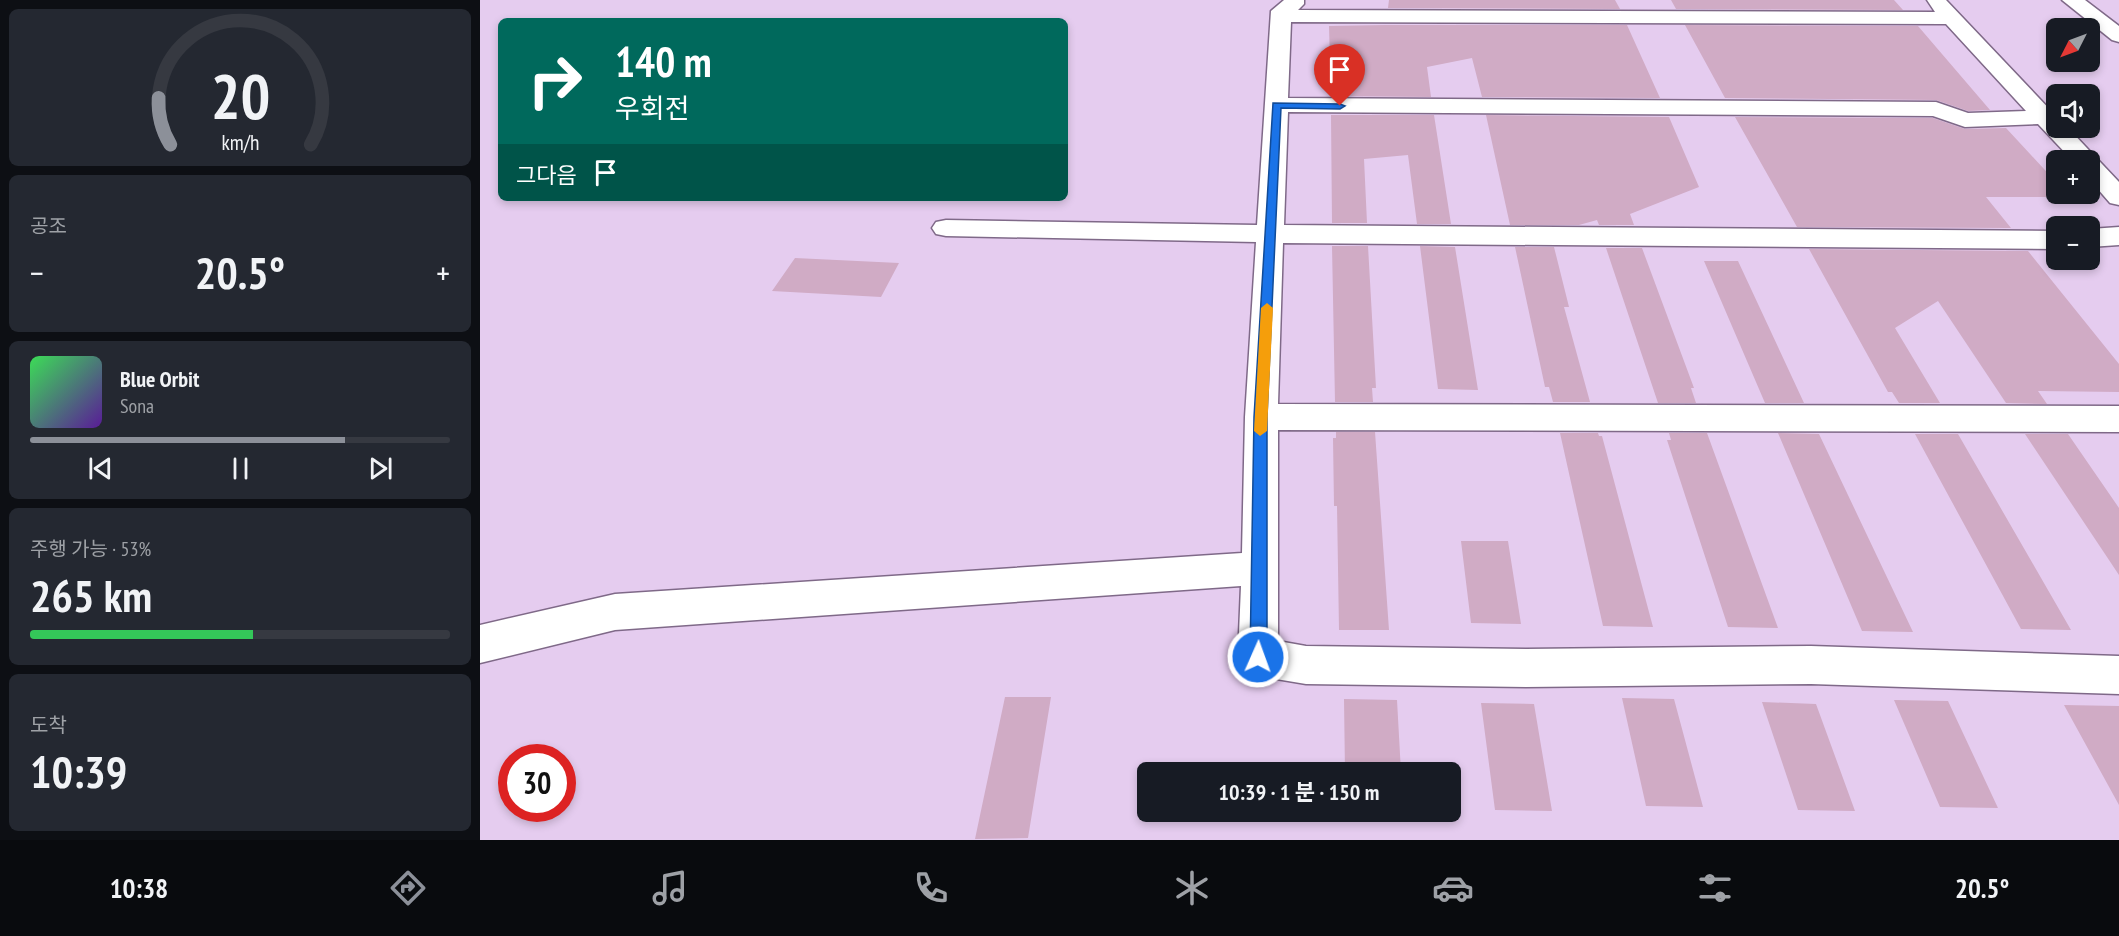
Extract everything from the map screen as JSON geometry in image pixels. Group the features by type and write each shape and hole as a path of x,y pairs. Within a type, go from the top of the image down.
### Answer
{"street":[{"path":"1935,0 2075,150"},
{"path":"2072,0 2119,36"},
{"path":"1952,18 1288,8 1277,105 1260,417 1261,568 1258,657 1306,666 1538,668 1811,665 2119,675"},
{"path":"1277,105 1936,109 1965,120 2044,117"},
{"path":"2100,177 2119,198"},
{"path":"946,228 1271,234 2046,240"},
{"path":"2100,237 2119,236"},
{"path":"1260,417 2119,419"},
{"path":"480,644 615,612 1261,568"}],"building":[{"path":"1389,0 1615,0 1620,9 1388,8"},
{"path":"1671,0 1894,0 1903,10 1676,9"},
{"path":"1627,25 1660,98 1482,97 1472,58 1427,67 1431,97 1331,96 1329,26"},
{"path":"1685,25 1918,26 1990,110 1968,111 1936,100 1725,98"},
{"path":"1331,115 1434,115 1451,224 1417,224 1408,155 1364,159 1367,223 1332,223"},
{"path":"1486,115 1669,117 1699,187 1630,214 1634,225 1599,225 1597,220 1579,225 1510,225"},
{"path":"1735,117 1933,118 1965,129 2006,128 2046,171 2046,197 1986,197 2011,228 1797,227"},
{"path":"1332,246 1368,246 1376,388 1372,388 1373,402 1335,402"},
{"path":"1420,246 1455,247 1478,390 1438,389"},
{"path":"1515,247 1554,247 1569,307 1564,307 1590,402 1553,402 1549,387 1545,387"},
{"path":"1606,248 1642,248 1694,388 1691,388 1696,403 1658,403"},
{"path":"1809,249 2028,251 2119,364 2119,392 2038,391 2047,404 2006,403 1938,301 1895,328 1940,403 1899,403 1892,392 1888,392"},
{"path":"795,258 899,263 881,297 772,291"},
{"path":"1704,261 1738,261 1804,403 1765,403"},
{"path":"1336,432 1375,432 1389,630 1339,630 1337,506 1334,506 1333,438 1336,438"},
{"path":"1560,433 1598,433 1602,436 1653,627 1603,626"},
{"path":"1669,433 1707,433 1778,628 1728,627 1667,440 1671,440"},
{"path":"1778,433 1819,434 1913,632 1862,631"},
{"path":"1915,434 1958,434 2071,630 2021,629"},
{"path":"2025,434 2068,434 2119,508 2119,575"},
{"path":"1461,541 1508,541 1521,624 1471,623"},
{"path":"1005,697 1051,697 1028,838 975,839"},
{"path":"1622,698 1674,699 1703,807 1646,806"},
{"path":"1344,699 1397,700 1400,762 1345,762"},
{"path":"1894,700 1948,701 1998,808 1940,807"},
{"path":"1762,702 1816,704 1855,811 1798,810"},
{"path":"1481,703 1534,704 1552,811 1495,810"},
{"path":"2064,705 2119,706 2119,805"}],"slow traffic":[{"path":"1260,431 1267,308"}],"route":[{"path":"1258,657 1261,568 1260,417 1277,105 1340,106"}]}
